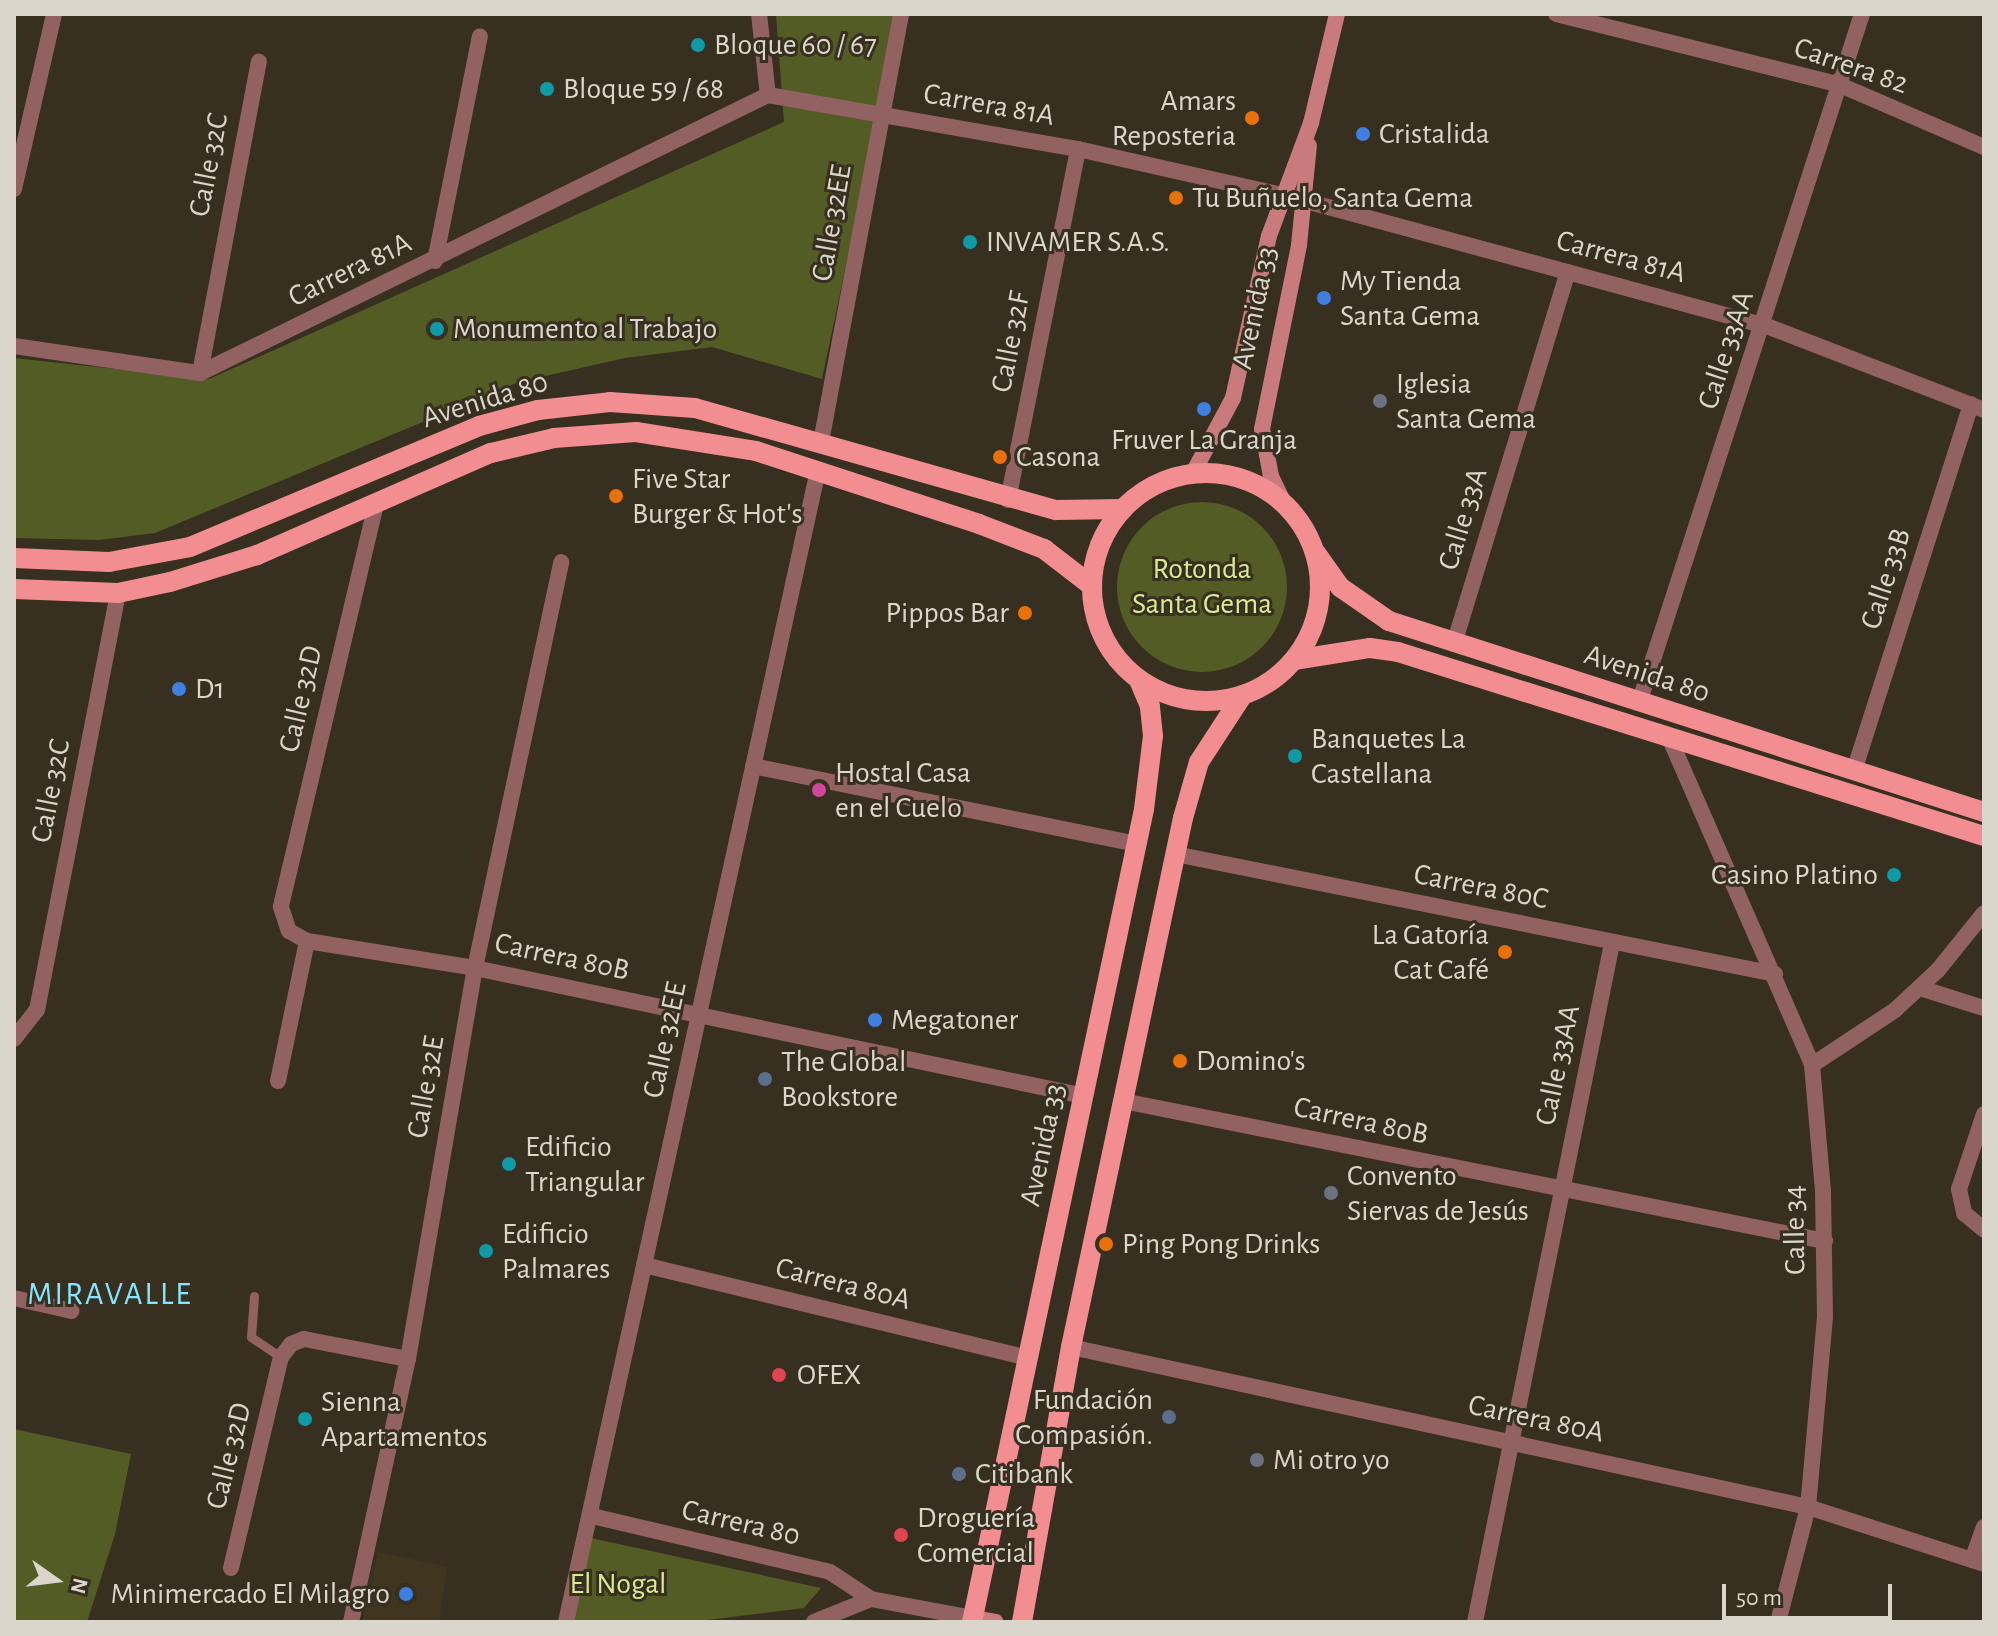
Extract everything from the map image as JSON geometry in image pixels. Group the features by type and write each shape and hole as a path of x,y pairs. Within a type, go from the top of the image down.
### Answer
{"main road":[{"name":"Avenida 80","path":"14,558 109,562 190,547 479,426 572,404 651,401 821,442 1008,500 1079,513 1123,509"},
{"name":"Avenida 80","path":"14,589 118,593 257,555 491,453 596,433 668,433 717,441 818,470 1016,537 1068,564 1092,586"},
{"path":"1193,473 1234,475 1283,501 1303,524 1316,553 1321,583 1317,615 1294,660 1267,685 1242,696 1189,701 1139,680 1104,639 1092,586 1106,532 1123,509 1150,487 1193,473"},
{"name":"Avenida 80","path":"1316,553 1340,587 1389,621 1984,812"},
{"name":"Avenida 80","path":"1294,660 1358,649 1398,652 1984,836"},
{"name":"Avenida 33","path":"973,1620 1136,844 1153,736 1150,706 1139,680"},
{"path":"1022,1622 1071,1347 1175,854 1199,762 1242,696"}],"street":[{"path":"14,189 54,14"},
{"path":"759,14 768,95"},
{"name":"Calle 32EE","path":"821,442 901,14"},
{"name":"Avenida 33","path":"1193,473 1233,398 1269,236 1311,123 1337,14"},
{"name":"Carrera 82","path":"1556,14 1840,85 1984,147"},
{"name":"Calle 33AA","path":"1639,703 1764,325 1862,14"},
{"path":"435,261 480,36"},
{"name":"Calle 32C","path":"200,373 259,62"},
{"name":"Carrera 81A","path":"200,373 435,261 768,95 1078,149 1304,200 1764,325 1978,407"},
{"name":"Avenida 33","path":"1283,501 1271,476 1262,429 1304,200 1311,123"},
{"name":"Calle 32F","path":"1008,500 1078,149"},
{"name":"Calle 33A","path":"1454,644 1568,272"},
{"path":"14,346 200,373"},
{"name":"Calle 33B","path":"1854,771 1978,407"},
{"name":"Calle 32EE","path":"566,1622 592,1516 818,470"},
{"name":"Calle 32D","path":"307,941 289,931 281,907 376,504"},
{"name":"Calle 32E","path":"351,1622 408,1359 475,968 561,562"},
{"name":"Calle 32C","path":"14,1039 37,1010 118,593"},
{"path":"1669,737 1775,974 1812,1065 1869,1030 1920,988 1984,913"},
{"path":"753,766 1136,844"},
{"name":"Carrera 80C","path":"1175,854 1775,974"},
{"path":"278,1081 307,941"},
{"name":"Carrera 80B","path":"307,941 475,968 1084,1096"},
{"name":"Calle 33AA","path":"1475,1622 1508,1442 1612,943"},
{"path":"1920,988 1984,1008"},
{"name":"Calle 34","path":"1778,1622 1808,1507 1821,1380 1825,1241 1812,1065"},
{"name":"Carrera 80B","path":"1123,1101 1561,1191 1825,1241"},
{"path":"1984,1114 1959,1189 1964,1213 1984,1230"},
{"name":"Carrera 80A","path":"644,1265 1028,1358"},
{"path":"14,1298 72,1311"},
{"path":"281,1357 304,1339 408,1359"},
{"name":"Carrera 80A","path":"1071,1347 1808,1507 1978,1562"},
{"name":"Calle 32D","path":"231,1568 281,1357"},
{"name":"Carrera 80","path":"592,1516 830,1572 871,1599 996,1622"},
{"path":"1978,1562 1984,1527"},
{"path":"814,1622 871,1599"}],"lane":[{"path":"254,1296 251,1337 281,1357"}],"shaded area":[{"name":"Minimercado El Milagro","path":"378,1552 447,1567 439,1622 362,1622"}],"green space":[{"path":"776,14 899,14 822,379 712,347 625,358 519,382 155,533 99,540 14,538 14,358 209,379 784,122"},
{"name":"Rotonda Santa Gema","path":"1202,502 1235,508 1262,527 1281,554 1287,587 1281,620 1262,647 1235,666 1202,672 1169,666 1142,647 1123,620 1117,587 1123,554 1142,527 1169,508"},
{"path":"14,1429 131,1454 115,1534 87,1622 14,1622"},
{"name":"El Nogal","path":"591,1538 821,1588 804,1608 691,1622 566,1622"}],"place":[{"name":"Bloque 60 / 67","path":"698,45"},
{"name":"Bloque 59 / 68","path":"547,89"},
{"name":"Amars Reposteria","path":"1252,118"},
{"name":"Cristalida","path":"1363,134"},
{"name":"Tu Buñuelo, Santa Gema","path":"1176,198"},
{"name":"INVAMER S.A.S.","path":"970,242"},
{"name":"My Tienda Santa Gema","path":"1324,298"},
{"name":"Monumento al Trabajo","path":"437,329"},
{"name":"Iglesia Santa Gema","path":"1380,401"},
{"name":"Fruver La Granja","path":"1204,409"},
{"name":"Casona","path":"1000,457"},
{"name":"Five Star Burger & Hot's","path":"616,496"},
{"name":"Pippos Bar","path":"1025,613"},
{"name":"D1","path":"179,689"},
{"name":"Banquetes La Castellana","path":"1295,756"},
{"name":"Hostal Casa en el Cuelo","path":"819,790"},
{"name":"Casino Platino","path":"1894,875"},
{"name":"La Gatoría Cat Café","path":"1505,952"},
{"name":"Megatoner","path":"875,1020"},
{"name":"Domino's","path":"1180,1061"},
{"name":"The Global Bookstore","path":"765,1079"},
{"name":"Edificio Triangular","path":"509,1164"},
{"name":"Convento Siervas de Jesús","path":"1331,1193"},
{"name":"Ping Pong Drinks","path":"1106,1244"},
{"name":"Edificio Palmares","path":"486,1251"},
{"name":"OFEX","path":"779,1375"},
{"name":"Fundación Compasión.","path":"1169,1417"},
{"name":"Sienna Apartamentos","path":"305,1419"},
{"name":"Mi otro yo","path":"1257,1460"},
{"name":"Citibank","path":"959,1474"},
{"name":"Droguería Comercial","path":"901,1535"},
{"name":"Minimercado El Milagro","path":"406,1594"}],"district":[{"name":"MIRAVALLE","path":"110,1294"}]}
